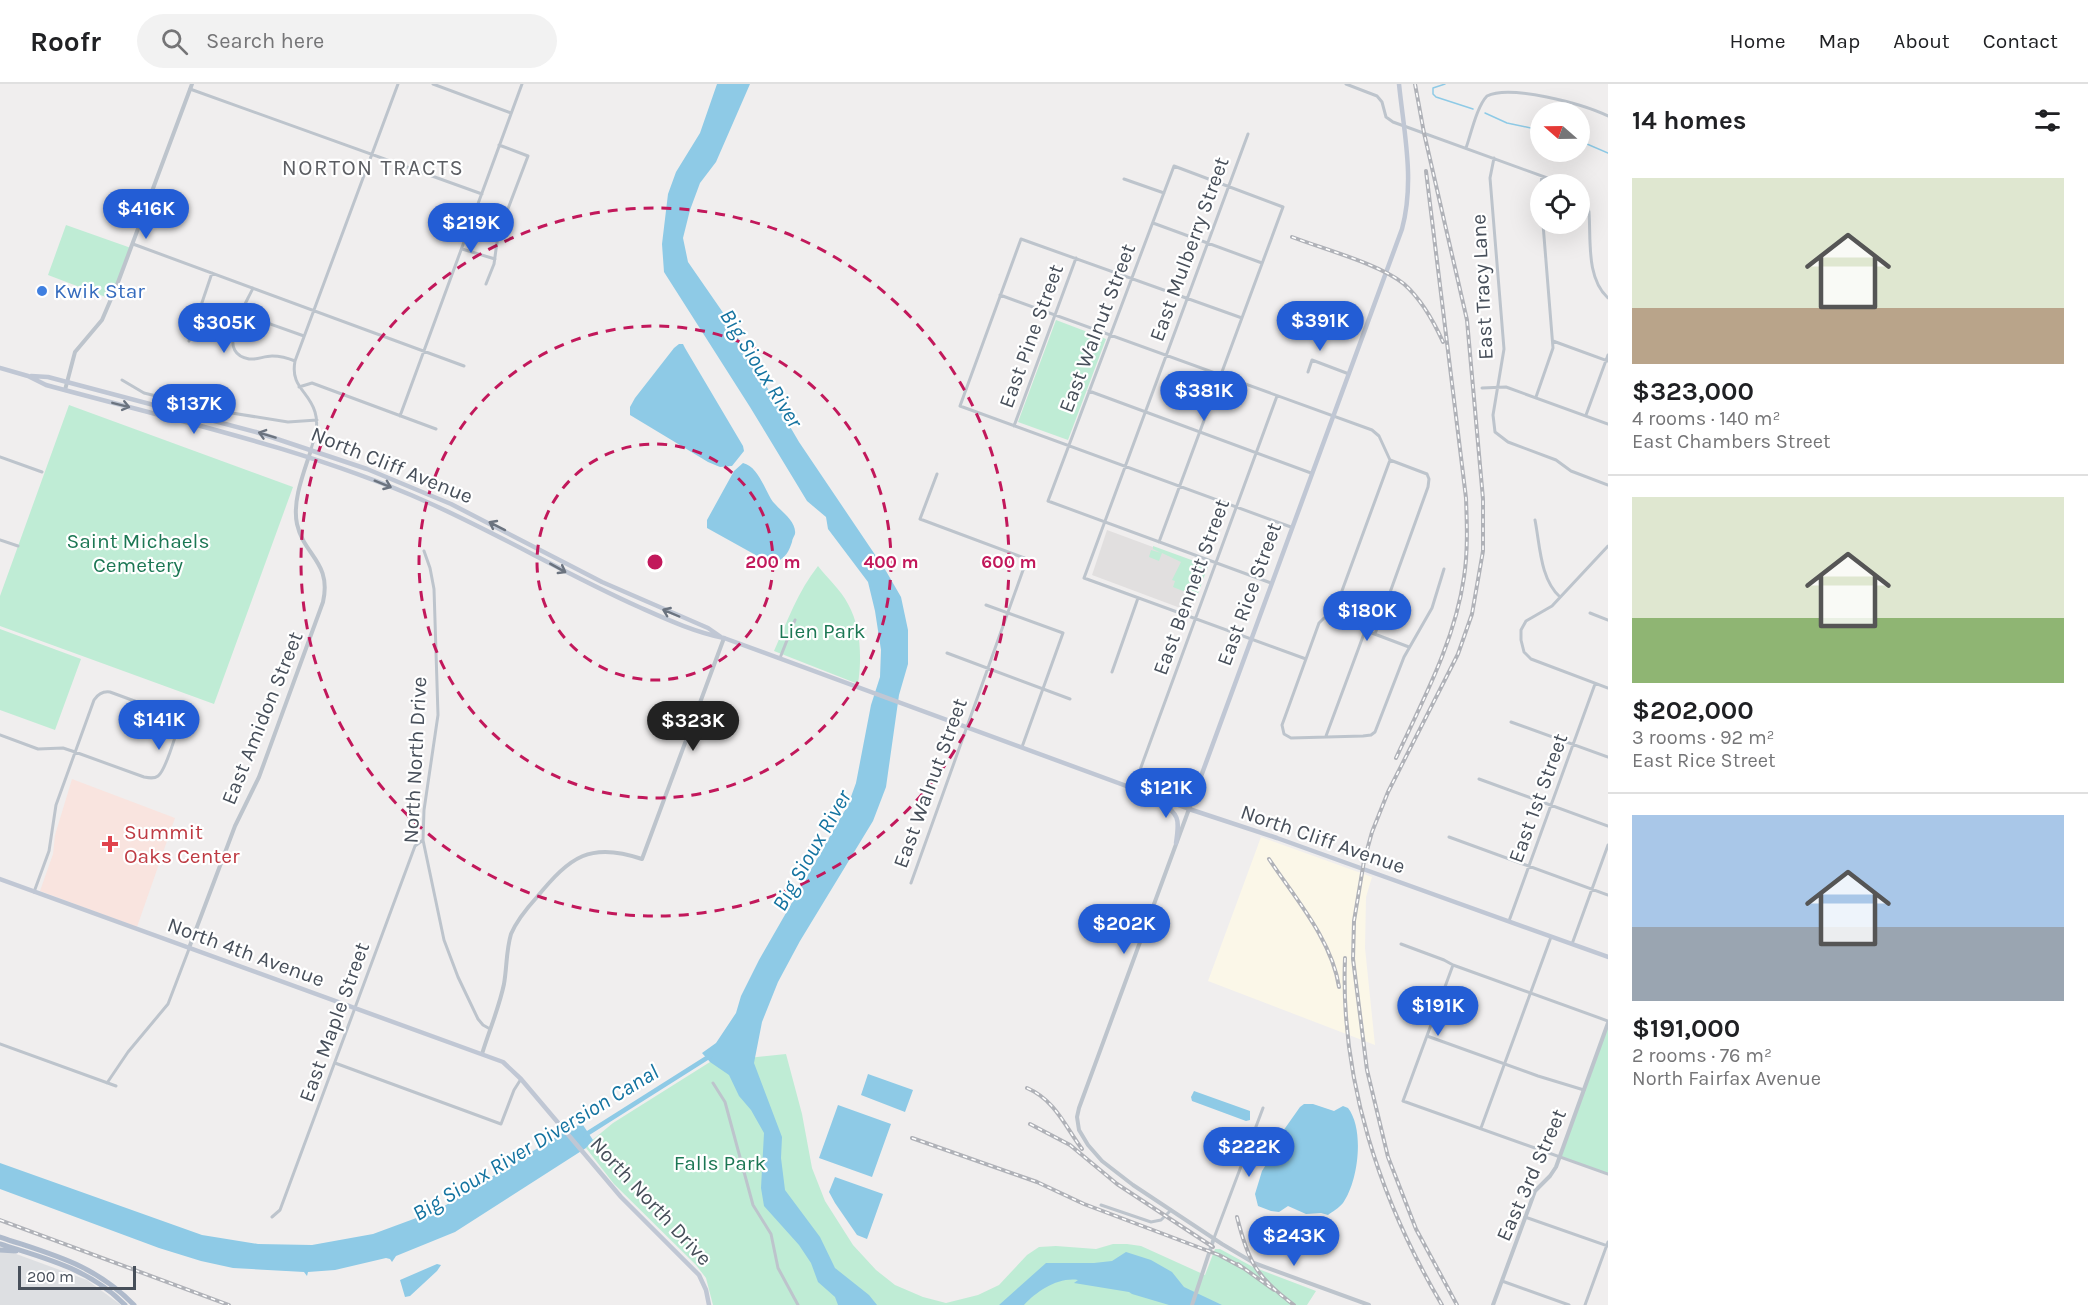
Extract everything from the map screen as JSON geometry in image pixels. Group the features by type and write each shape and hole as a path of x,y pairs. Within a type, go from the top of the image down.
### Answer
{"main road":[{"name":"East Rice Street","path":"1189,809 1399,238 1406,210 1409,179 1399,84"},
{"name":"North Cliff Avenue","path":"0,368 28,376 46,385 248,438 377,481 498,536 621,599 706,635 724,638 1154,797 1608,957"},
{"name":"North Cliff Avenue","path":"28,376 48,377 240,427 374,472 451,504 603,582 708,628 724,638"},
{"path":"1154,797 1173,810 1178,817 1176,843"},
{"name":"North 4th Avenue","path":"0,879 482,1054"},
{"name":"North North Drive","path":"482,1054 506,1064 521,1079 621,1197 699,1275 706,1290 709,1305"},
{"path":"0,1237 87,1268 108,1281 134,1305"},
{"path":"0,1244 86,1275 103,1285 125,1305"},
{"path":"0,1250 37,1256"}],"street":[{"path":"311,449 316,432 315,409 299,387 295,376 295,361 398,84"},
{"path":"433,84 511,113"},
{"path":"400,416 522,84"},
{"path":"1346,84 1377,96 1382,102 1386,117 1537,174"},
{"path":"65,390 75,352 102,320 133,244 191,86 482,194"},
{"path":"1466,148 1484,99 1500,89 1518,89 1560,97 1608,116"},
{"name":"East Mulberry Street","path":"1138,598 1084,578 1248,134"},
{"path":"486,285 495,260 497,240 528,156 499,145"},
{"name":"East Tracy Lane","path":"1494,158 1490,178 1504,349 1493,415 1495,432 1501,438 1556,460 1571,471 1608,484"},
{"name":"East Walnut Street","path":"1104,523 1048,501 1068,446 1174,166 1228,186"},
{"path":"1124,179 1164,193"},
{"path":"1159,542 1283,207 1228,186"},
{"path":"1153,223 1262,263"},
{"path":"1590,225 1594,277 1600,290 1608,298"},
{"path":"1536,398 1552,352 1553,341 1544,234"},
{"path":"1242,318 1021,239 960,406 1292,527"},
{"path":"133,244 464,366"},
{"path":"462,248 495,260"},
{"name":"East Pine Street","path":"1014,426 1076,258"},
{"path":"189,341 212,273"},
{"path":"252,288 232,335 232,347 238,354 249,358 272,356 295,361"},
{"path":"1000,296 1377,433 1390,460 1332,618"},
{"path":"242,314 304,336"},
{"path":"1553,341 1607,361"},
{"path":"1586,415 1608,355"},
{"path":"1308,372 1312,360 1349,374"},
{"name":"North Cliff Avenue","path":"123,380 144,393 213,410 288,422 317,420"},
{"path":"299,387 312,383 436,429"},
{"path":"1482,388 1498,386 1514,389 1608,424"},
{"path":"213,410 221,388"},
{"path":"1089,391 1311,473"},
{"name":"East Bennett Street","path":"1133,789 1277,396"},
{"name":"East Amidon Street","path":"107,1083 128,1052 168,1004 232,832 260,777 323,602 325,587 322,572 319,563 300,534 296,519 297,500 311,449"},
{"path":"0,457 42,472"},
{"path":"1375,634 1430,479 1421,470 1390,460"},
{"name":"East Walnut Street","path":"911,883 1026,558 920,519 937,474"},
{"path":"1535,520 1546,578 1560,597"},
{"path":"1104,523 1271,583"},
{"path":"0,540 18,546"},
{"path":"1608,546 1547,609 1528,618 1521,630 1524,652 1531,659 1608,688"},
{"name":"North North Drive","path":"424,551 434,589 438,714 424,810 423,840 439,920 449,955 478,1019 490,1029"},
{"path":"1409,647 1332,618 1324,618 1319,623 1282,725 1284,734 1291,738 1373,734 1378,728 1409,647 1428,619 1444,569"},
{"path":"1112,672 1138,598 1306,659"},
{"path":"986,604 1063,633 1022,747"},
{"path":"1590,613 1608,620"},
{"path":"780,659 795,620"},
{"path":"1326,737 1365,631"},
{"path":"482,1054 504,987 508,948 513,930 551,879 567,863 589,854 611,851 642,859 724,638"},
{"path":"947,653 1070,699"},
{"name":"East 1st Street","path":"1509,921 1595,684"},
{"path":"0,735 38,749 63,748 75,752 144,777 155,777 162,771 178,729 175,719 170,714 110,692 99,694 94,700 75,752 56,805 49,851 34,892"},
{"path":"1511,722 1608,757"},
{"path":"1479,779 1608,826"},
{"name":"East Rice Street","path":"1170,1210 1122,1178 1096,1155 1079,1130 1077,1117 1189,809"},
{"path":"1449,837 1608,895"},
{"name":"East Maple Street","path":"272,1217 280,1210 415,846 418,841 423,840"},
{"path":"1572,944 1608,845"},
{"path":"1481,1128 1551,937"},
{"path":"1401,944 1608,1022"},
{"path":"1453,965 1403,1101 1608,1174"},
{"name":"East 3rd Street","path":"1493,1305 1537,1188 1552,1173 1560,1157 1608,1022"},
{"path":"1427,1036 1505,1065 1584,1089"},
{"path":"0,1044 116,1086"},
{"path":"335,1063 501,1124 514,1090 521,1079"},
{"path":"713,1083 725,1102 753,1205 771,1234 778,1268 798,1305"},
{"path":"1192,1305 1214,1238 1263,1108"},
{"path":"1101,1205 1137,1219 1154,1222 1164,1218 1170,1210 1254,1263 1369,1305"},
{"path":"1525,1217 1608,1245 1585,1305"},
{"path":"1502,1281 1569,1305"}],"shaded area":[{"path":"1107,530 1207,567 1191,612 1092,575"},
{"name":"Summit Oaks Center","path":"72,779 175,818 137,927 40,891 53,854 55,835"},
{"path":"1261,837 1372,877 1366,897 1365,948 1375,1045 1208,981"},
{"path":"0,1248 87,1280 121,1305 0,1305"}],"green space":[{"path":"66,225 131,248 111,299 48,275"},
{"path":"1056,320 1106,339 1068,440 1018,422"},
{"name":"Saint Michaels Cemetery","path":"69,405 293,487 214,704 0,626 0,596"},
{"path":"1153,546 1208,566 1196,599 1192,597 1193,595 1173,587 1175,581 1172,580 1181,562 1162,553 1159,561 1149,557 1151,550 1161,553 1153,549"},
{"name":"Lien Park","path":"818,566 845,599 856,623 860,653 858,684 774,651 799,596"},
{"path":"0,629 81,659 55,730 0,710"},
{"path":"1608,1023 1608,1174 1560,1157"},
{"name":"Falls Park","path":"786,1054 802,1114 812,1168 825,1201 853,1245 876,1270 895,1285 923,1297 946,1303 978,1295 999,1285 1027,1255 1039,1247 1096,1249 1113,1244 1127,1244 1141,1246 1205,1275 1215,1249 1220,1249 1253,1267 1316,1291 1307,1305 713,1305 706,1278 696,1265 614,1184 586,1148 613,1123 710,1062"}],"water":[{"path":"717,84 750,84 716,162 700,183 690,210 683,238 688,262 724,314 799,442 886,571 901,597 908,630 908,664 899,695 886,787 873,821 800,941 778,982 762,1022 754,1063 782,1137 781,1158 785,1190 820,1237 835,1268 869,1295 877,1305 838,1305 835,1297 818,1282 811,1263 799,1245 764,1206 761,1188 764,1133 751,1110 739,1096 729,1075 710,1062 702,1053 716,1043 736,1013 741,996 759,960 848,805 856,783 871,705 880,677 881,650 868,582 828,529 826,517 807,501 664,272 662,244 668,194 676,172 700,133"},
{"path":"679,344 683,344 743,446 744,451 732,466 720,467 708,462 630,415 630,407 635,398"},
{"path":"743,463 756,473 771,499 790,519 795,529 788,551 778,561 761,558 707,528 707,520 734,471"},
{"path":"868,1074 913,1090 905,1112 861,1095"},
{"path":"1194,1091 1250,1111 1250,1120 1246,1121 1192,1101"},
{"path":"1304,1104 1313,1104 1334,1111 1343,1106 1348,1108 1356,1129 1358,1142 1356,1170 1343,1203 1328,1215 1306,1214 1288,1206 1279,1212 1271,1211 1258,1206 1255,1194 1262,1171 1276,1141"},
{"path":"838,1105 891,1124 872,1177 819,1158"},
{"path":"567,1121 572,1126 583,1125 593,1140 586,1148 455,1232 396,1256 392,1262 386,1258 335,1270 308,1272 307,1276 304,1272 233,1268 201,1261 159,1248 0,1189 0,1163 202,1235 258,1244 312,1245 373,1234 438,1210 567,1130"},
{"path":"835,1177 883,1194 867,1239 857,1235 829,1192"},
{"path":"1126,1252 1151,1260 1172,1272 1184,1287 1222,1305 1169,1305 1129,1292 1074,1283 1078,1280 1070,1280 1048,1286 1024,1305 999,1305 1046,1263 1112,1261"},
{"path":"437,1264 441,1265 437,1271 410,1296 405,1297 400,1280"}],"waterway":[{"path":"1445,84 1433,88 1433,94 1436,97 1473,109"},
{"path":"1485,113 1507,123 1530,128"},
{"path":"1590,145 1608,153"},
{"name":"Big Sioux River Diversion Canal","path":"585,1135 710,1056"}],"railway":[{"path":"1415,84 1467,320 1483,499 1483,551 1472,614 1458,654 1388,792 1372,832 1364,861 1354,921 1353,959 1367,1070 1388,1157 1416,1229 1457,1305"},
{"path":"1396,758 1446,647 1460,601 1467,547 1466,498 1426,171"},
{"path":"1292,237 1366,264 1394,277 1404,284 1421,304 1443,342"},
{"path":"1269,859 1321,936 1329,953 1339,987"},
{"path":"1345,958 1345,1004 1349,1049 1368,1138 1400,1224 1442,1305"},
{"path":"1027,1088 1045,1099 1065,1123 1082,1149"},
{"path":"1030,1124 1070,1145 1117,1184 1213,1247"},
{"path":"912,1138 1037,1182 1084,1204 1219,1255 1245,1269"},
{"path":"1237,1217 1245,1245 1255,1267 1271,1286 1294,1305"},
{"path":"0,1220 229,1305"},
{"path":"1238,1264 1274,1290"}],"place":[{"name":"Kwik Star","path":"42,291"},
{"name":"Summit Oaks Center","path":"110,844"}],"district":[{"name":"NORTON TRACTS","path":"373,167"}],"water label":[{"name":"Big Sioux River","path":"762,368"},
{"name":"Big Sioux River","path":"811,850"}]}
